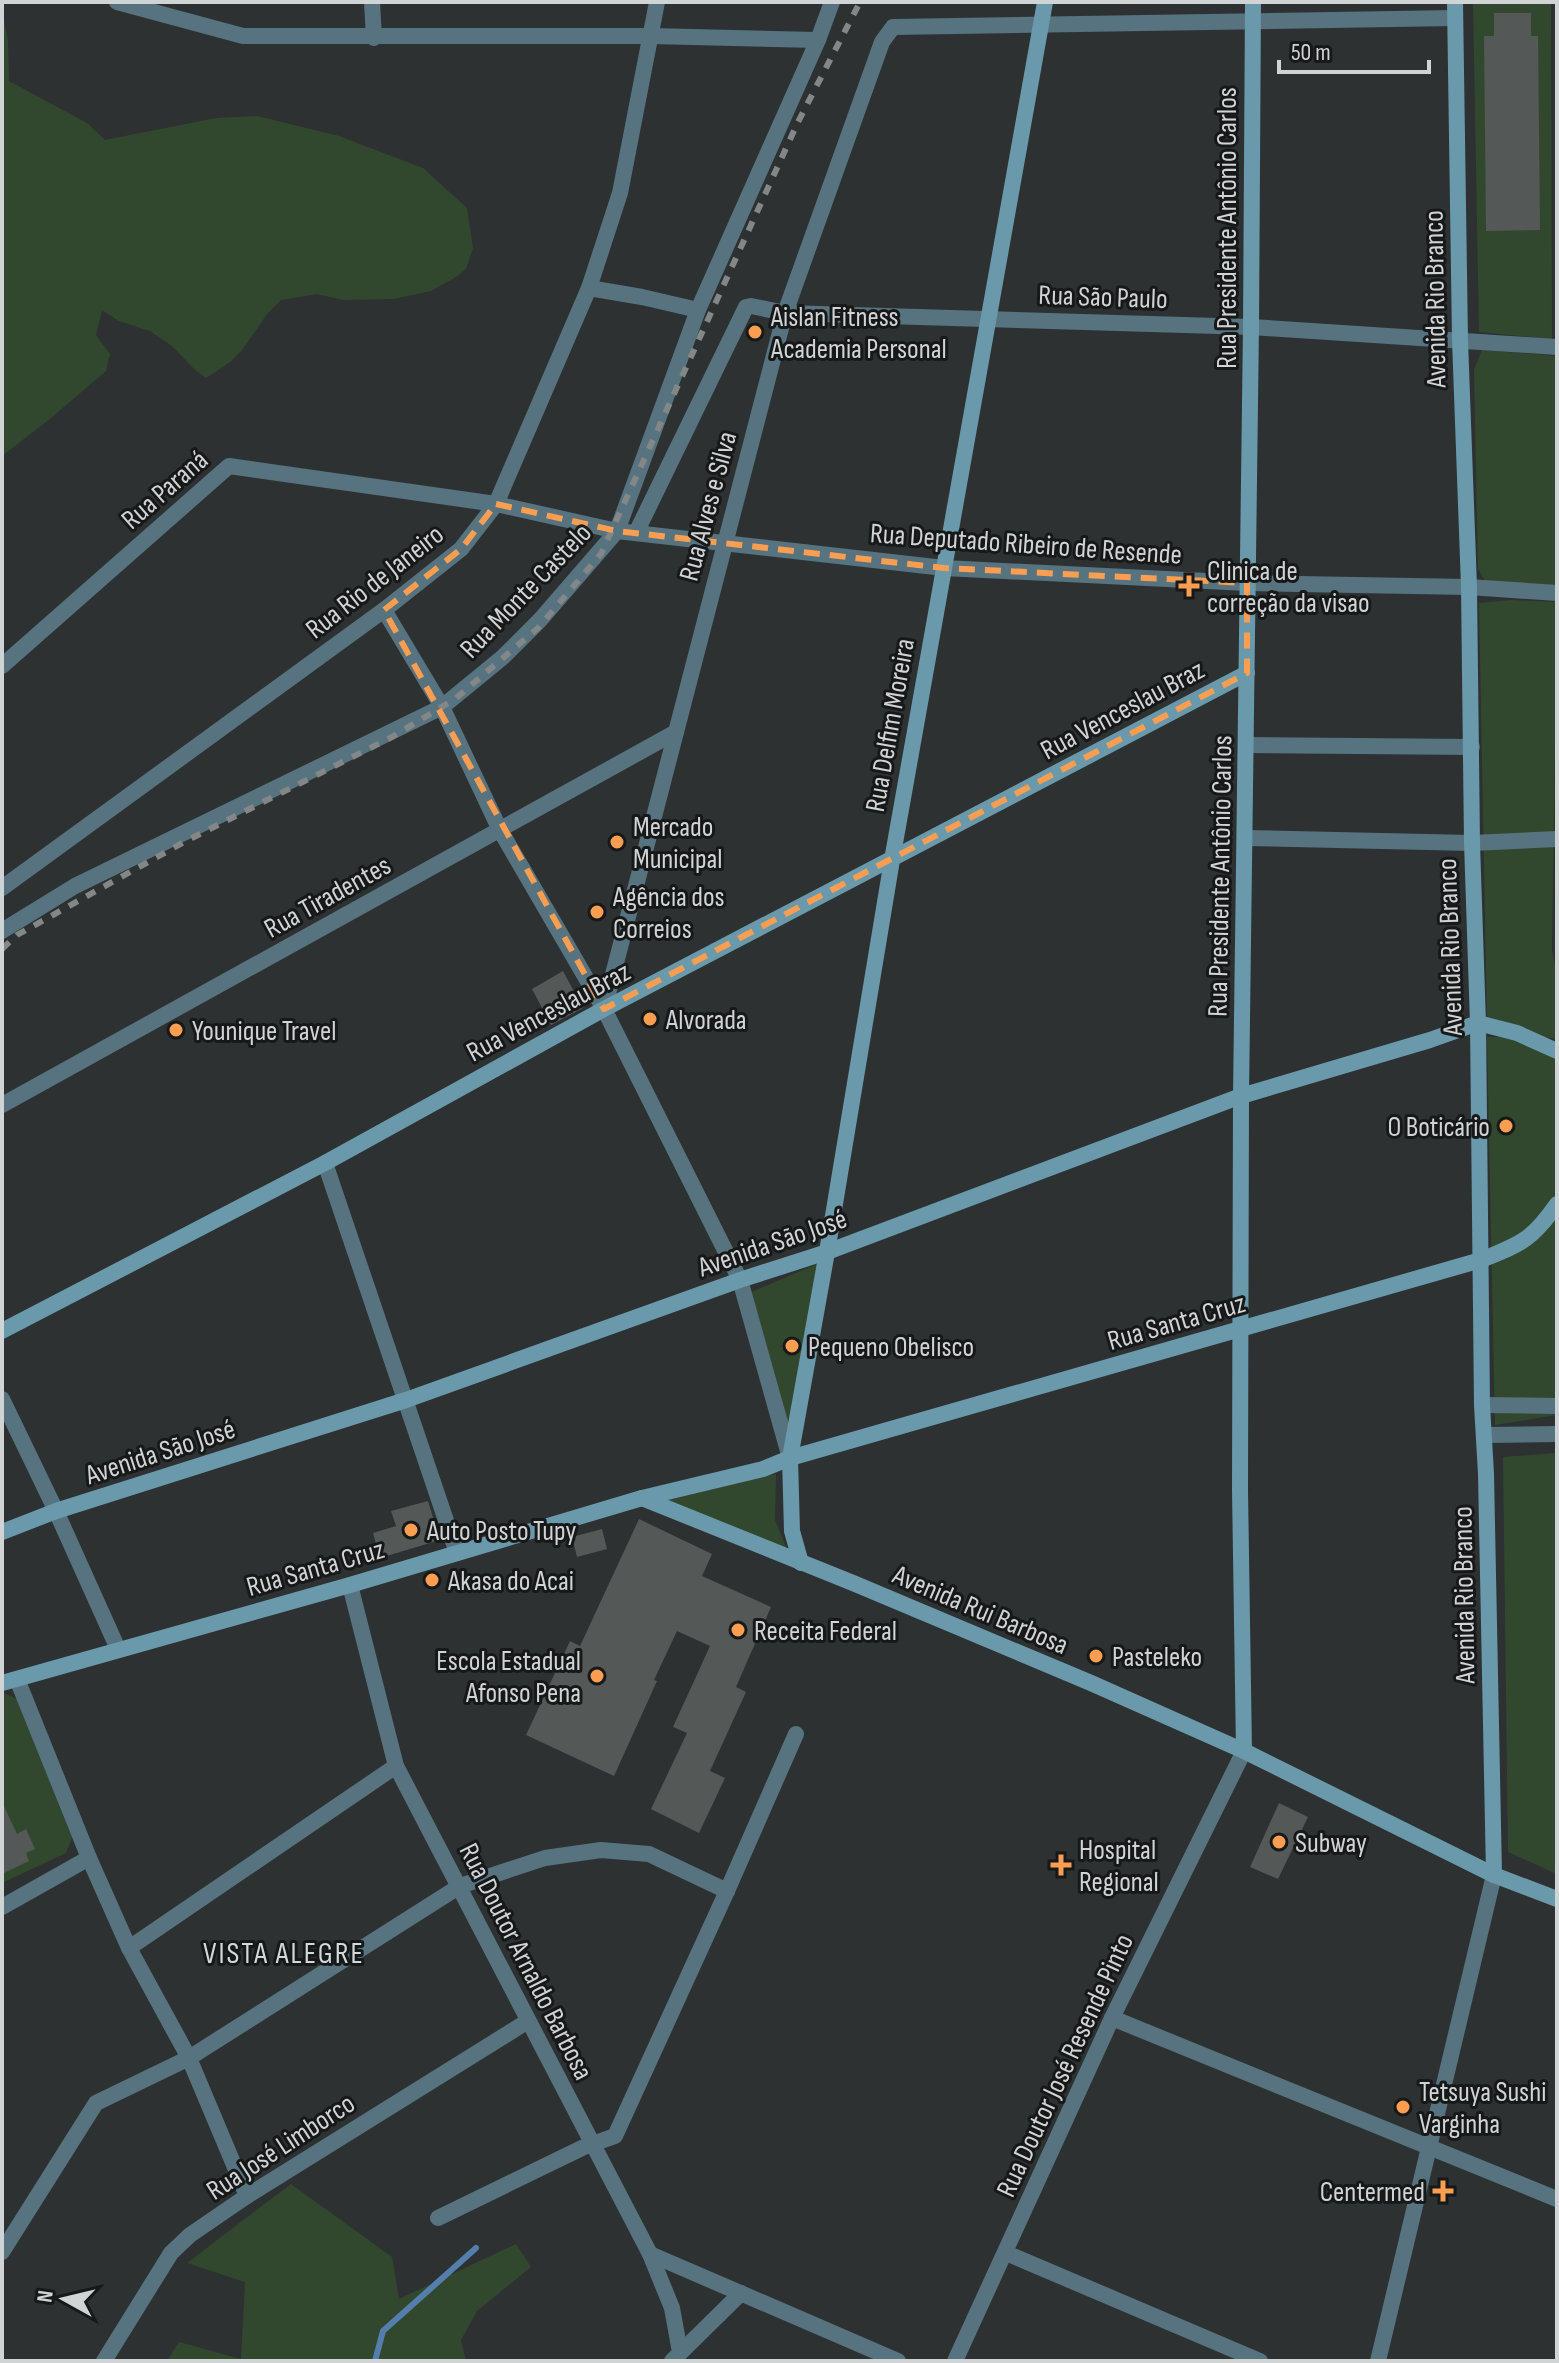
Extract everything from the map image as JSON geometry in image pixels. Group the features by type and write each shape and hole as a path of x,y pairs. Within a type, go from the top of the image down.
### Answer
{"main road":[{"name":"Rua Delfim Moreira","path":"801,1563 792,1531 790,1458 892,860 1045,2"},
{"name":"Rua Presidente Antônio Carlos","path":"1244,1751 1240,1490 1241,1096 1253,2"},
{"name":"Avenida Rio Branco","path":"1455,10 1494,1875"},
{"name":"Rua Venceslau Braz","path":"2,1331 325,1163 604,1009 1247,673"},
{"name":"Avenida São José","path":"2,1532 56,1511 406,1400 740,1280 827,1252 1241,1096 1478,1023"},
{"path":"1478,1023 1517,1033 1557,1051"},
{"name":"Rua Santa Cruz","path":"10,1681 642,1498 757,1471 790,1458 1481,1260 1524,1242 1543,1225 1557,1204"},
{"name":"Avenida Rui Barbosa","path":"642,1498 1091,1683 1244,1751 1494,1875 1557,1899"}],"street":[{"path":"117,2 243,36 651,36 818,40"},
{"path":"372,2 374,38"},
{"name":"Rua Rio de Janeiro","path":"2,888 384,610 461,549 496,504 589,288 620,193 657,2"},
{"name":"Rua Monte Castelo","path":"2,931 75,886 442,707 503,657 588,567 617,531 698,310 832,2"},
{"path":"1041,26 1253,21 1455,10"},
{"name":"Rua Alves e Silva","path":"604,1009 785,313 882,42 893,27 1041,26"},
{"path":"589,288 698,310"},
{"name":"Rua São Paulo","path":"636,533 746,307 785,313 1251,327 1557,347"},
{"name":"Rua Paraná","path":"2,666 229,466 496,504"},
{"name":"Rua Deputado Ribeiro de Resende","path":"496,504 617,531 944,568 1247,583 1469,587 1557,593"},
{"path":"384,610 442,707 500,830 604,1009 740,1280 790,1458"},
{"name":"Rua Tiradentes","path":"2,1105 676,732"},
{"path":"1246,745 1472,747"},
{"path":"1246,838 1472,843 1557,839"},
{"path":"325,1163 457,1553"},
{"path":"2,1399 118,1649"},
{"path":"1482,1405 1557,1406"},
{"path":"1484,1435 1557,1434"},
{"name":"Rua Doutor Arnaldo Barbosa","path":"350,1585 396,1766 650,2254 672,2308 676,2356"},
{"path":"10,1681 129,1948 189,2058 247,2196"},
{"path":"438,2218 592,2144 615,2136 796,1734"},
{"name":"Rua Doutor José Resende Pinto","path":"955,2361 1112,2018 1244,1751"},
{"path":"129,1948 396,1766"},
{"path":"2,2252 96,2103 189,2058 460,1886 545,1858 601,1850 649,1854 727,1891"},
{"path":"2,1907 89,1858"},
{"path":"1378,2361 1494,1875"},
{"path":"1112,2018 1557,2199"},
{"name":"Rua José Limborco","path":"104,2361 171,2253 190,2235 247,2196 528,2021"},
{"path":"1006,2253 1260,2361"},
{"path":"650,2254 898,2361"},
{"path":"676,2356 741,2293"}],"highlighted area":[{"path":"496,504 617,531 944,568 1247,583 1247,673 604,1009 384,610 461,549"}],"green space":[{"path":"1473,2 1551,2 1552,339 1479,332"},
{"path":"2,10 8,40 9,81 87,123 105,140 216,118 257,116 339,136 423,168 467,208 473,248 466,269 431,291 393,299 343,300 317,294 281,300 242,350 206,378 172,346 150,331 119,321 102,310 96,335 110,354 106,371 2,456"},
{"path":"1482,350 1557,356 1557,588 1488,586 1478,569 1474,370"},
{"path":"1511,600 1557,602 1552,950 1557,975 1557,1039 1517,1033 1487,1024 1479,603"},
{"path":"1487,1037 1507,1037 1557,1050 1557,1415 1495,1425"},
{"path":"822,1262 789,1444 749,1293"},
{"path":"1557,1453 1557,1874 1508,1852 1503,1457"},
{"path":"776,1474 775,1520 787,1549 667,1500"},
{"path":"2,1692 17,1699 72,1838 66,1853 2,1883"},
{"path":"291,2184 392,2257 399,2299 516,2244 531,2267 477,2311 461,2340 466,2361 167,2361 179,2342 241,2359 245,2282 187,2263"}],"building":[{"path":"1494,13 1531,13 1531,36 1538,36 1540,230 1486,231 1484,36 1494,36"},
{"path":"563,971 583,1008 551,1025 532,989"},
{"name":"Auto Posto Tupy","path":"428,1501 440,1540 380,1558 373,1533 396,1526 391,1511"},
{"path":"639,1519 712,1554 702,1576 771,1607 736,1687 746,1692 710,1771 725,1778 699,1833 651,1809 687,1733 673,1727 710,1646 677,1631 614,1776 526,1735 570,1641 580,1646"},
{"path":"602,1529 607,1549 577,1557 572,1537"},
{"path":"2,1802 17,1834 26,1829 35,1849 26,1853 29,1861 2,1874"},
{"name":"Subway","path":"1279,1803 1308,1817 1278,1879 1250,1867"}],"waterway":[{"path":"375,2361 383,2331 476,2248"}],"railway":[{"path":"2,949 17,935 184,842 392,737 455,699 538,628 601,554 798,122 860,2"}],"place":[{"name":"Aislan Fitness Academia Personal","path":"755,332"},
{"name":"Clinica de correção da visao","path":"1189,586"},
{"name":"Mercado Municipal","path":"617,842"},
{"name":"Agência dos Correios","path":"597,912"},
{"name":"Alvorada","path":"650,1019"},
{"name":"Younique Travel","path":"176,1030"},
{"name":"O Boticário","path":"1506,1126"},
{"name":"Pequeno Obelisco","path":"792,1346"},
{"name":"Auto Posto Tupy","path":"411,1530"},
{"name":"Akasa do Acai","path":"432,1580"},
{"name":"Receita Federal","path":"738,1630"},
{"name":"Pasteleko","path":"1096,1656"},
{"name":"Escola Estadual Afonso Pena","path":"597,1676"},
{"name":"Subway","path":"1279,1842"},
{"name":"Hospital Regional","path":"1061,1865"},
{"name":"Tetsuya Sushi Varginha","path":"1403,2107"},
{"name":"Centermed","path":"1443,2191"}],"district":[{"name":"VISTA ALEGRE","path":"284,1953"}]}
